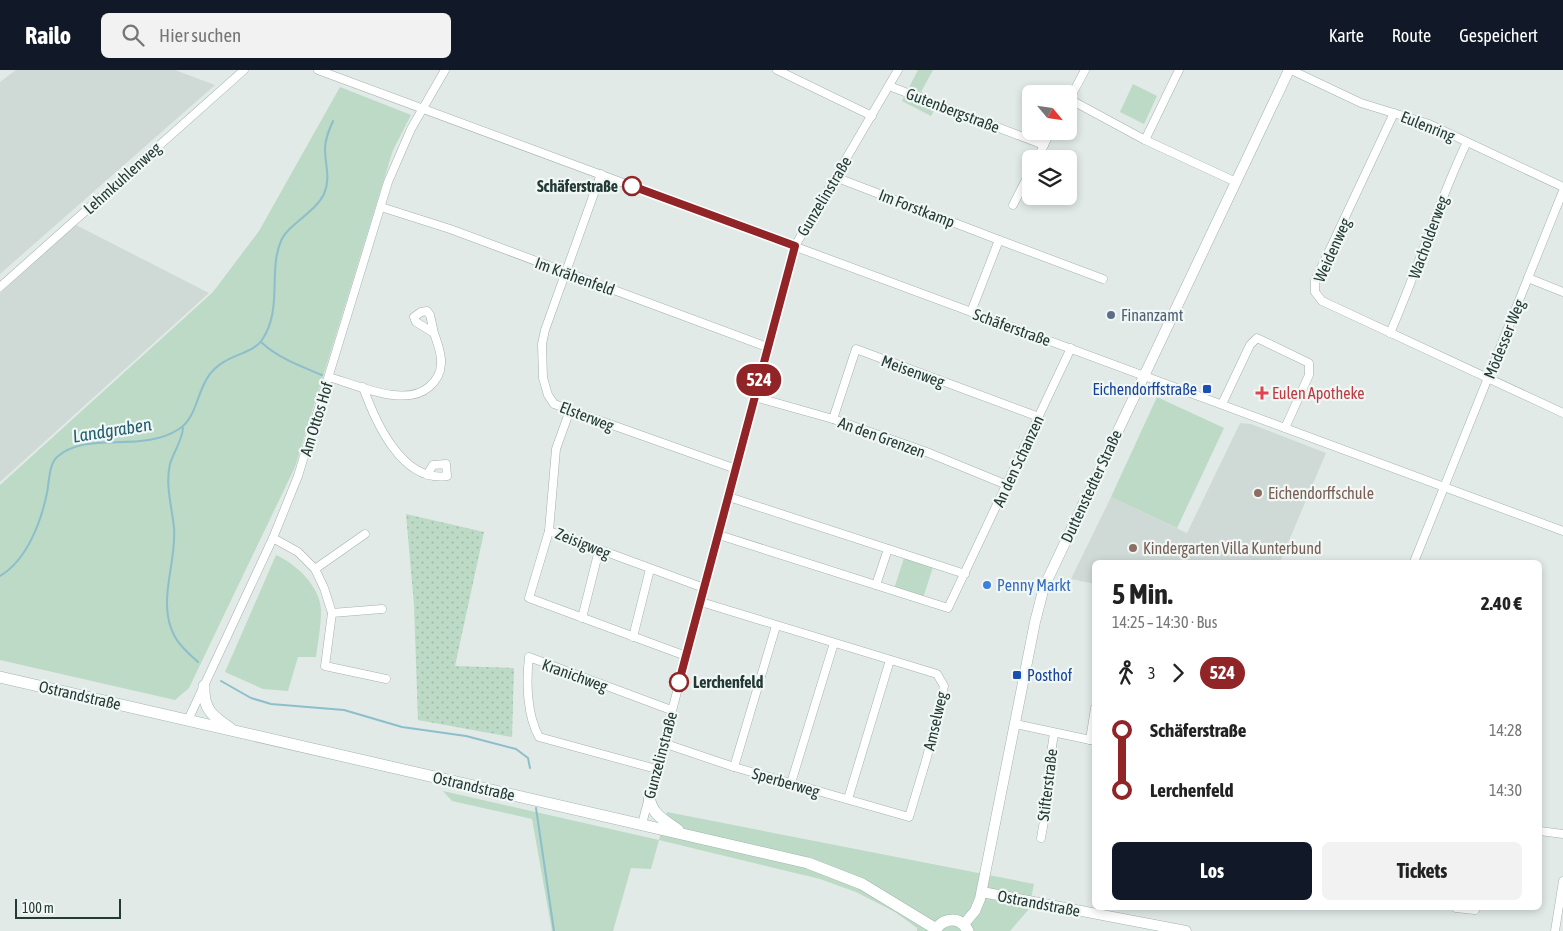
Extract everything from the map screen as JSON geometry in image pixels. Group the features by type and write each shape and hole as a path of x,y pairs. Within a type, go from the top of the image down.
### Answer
{"main road":[{"name":"Ostrandstraße","path":"0,677 808,863 838,873 874,890 935,930"},
{"path":"204,686 203,700 210,711 236,731"},
{"path":"649,796 650,807 654,813 684,834"},
{"path":"935,930 941,923 949,920 957,920 966,928"}],"street":[{"name":"Lehmkuhlenweg","path":"0,286 244,70"},
{"name":"Schäferstraße","path":"318,70 1144,376"},
{"name":"Am Ottos Hof","path":"188,720 273,538 298,476 381,207 398,158 445,70"},
{"path":"777,70 872,116"},
{"name":"Gunzelinstraße","path":"642,824 795,246 898,70"},
{"path":"1077,85 1085,70"},
{"path":"1145,140 1179,70"},
{"name":"Eulenring","path":"1287,71 1361,103 1429,124 1563,187"},
{"name":"Duttenstedter Straße","path":"966,928 982,892 1044,587 1287,71"},
{"name":"Gutenbergstraße","path":"889,86 1044,145"},
{"path":"1078,104 1145,140 1236,182"},
{"name":"Weidenweg","path":"1394,113 1315,281 1315,292 1322,301 1488,379 1537,399 1563,413"},
{"path":"1042,150 1046,140"},
{"name":"Wacholderweg","path":"1390,333 1406,297 1443,196 1467,142"},
{"name":"Elsterweg","path":"601,174 545,330 542,358 543,378 548,395 554,404 736,469"},
{"name":"Im Forstkamp","path":"835,177 1103,279"},
{"path":"1013,205 1022,188"},
{"name":"Mödesser Weg","path":"1415,560 1563,191"},
{"name":"Im Krähenfeld","path":"381,207 565,272 767,347"},
{"path":"971,312 999,240"},
{"path":"1528,278 1563,292"},
{"path":"329,377 404,397 423,393 434,383 440,372 442,362 434,333"},
{"path":"1222,404 1250,345 1257,338 1309,363 1310,375 1285,428"},
{"name":"An den Schanzen","path":"719,535 948,608 1071,348"},
{"name":"Meisenweg","path":"833,419 856,350 1039,417"},
{"path":"1144,376 1563,531"},
{"path":"363,387 381,430 397,452 409,464 427,475"},
{"name":"An den Grenzen","path":"755,397 833,419 924,451 1007,485"},
{"name":"Zeisigweg","path":"570,410 554,458 549,530 704,588"},
{"path":"728,497 965,574"},
{"path":"549,530 529,598 686,656"},
{"path":"315,570 365,534"},
{"path":"273,538 298,552 315,570 324,588 332,613 325,666 386,679"},
{"path":"876,585 888,549"},
{"path":"582,618 600,550"},
{"path":"633,636 650,569"},
{"name":"Amselweg","path":"701,602 937,674 944,686 927,757 909,817"},
{"path":"332,613 382,609"},
{"path":"734,767 776,626"},
{"path":"791,783 834,643"},
{"name":"Kranichweg","path":"656,769 539,737 533,726 529,700 529,657 671,710"},
{"path":"848,799 890,660"},
{"path":"1015,724 1092,740"},
{"name":"Stifterstraße","path":"1041,838 1049,793 1049,767 1054,733"},
{"name":"Sperberweg","path":"663,743 734,767 909,817"},
{"path":"1542,831 1563,834"},
{"path":"1555,931 1563,881"},
{"name":"Ostrandstraße","path":"982,892 1186,931"}],"shaded area":[{"path":"16,70 175,70 215,85 0,274 0,82"},
{"path":"76,225 209,293 0,482 0,293"},
{"name":"Eichendorffschule","path":"1240,423 1251,424 1326,453 1281,560 1092,560 1092,583 1071,579 1111,497 1187,533"}],"green space":[{"path":"918,70 933,70 921,92 939,101 931,116 902,101"},
{"path":"1133,84 1157,96 1144,124 1120,112"},
{"path":"340,87 411,115 393,150 295,467 189,688 175,700 0,660 0,485 213,292 259,231"},
{"path":"1157,397 1224,428 1177,528 1111,497"},
{"path":"406,514 484,532 455,666 514,668 512,737 418,720 414,605"},
{"path":"276,555 299,570 312,584 320,601 321,610 316,657 298,657 288,691 263,689 225,672"},
{"path":"904,558 933,567 923,598 894,589"},
{"path":"443,791 659,840 651,869 631,868 613,931 552,931 532,819 452,801"},
{"path":"667,812 1034,884 1029,909 1010,931 917,931 917,928 895,912 856,892 820,879 659,840"}],"waterway":[{"name":"Landgraben","path":"0,576 18,560 37,528 47,493 51,469 57,457 69,449 83,445 148,440 164,436 179,429 190,418 202,388 216,367 230,358 252,349 262,340 272,316 277,253 281,241 289,229 320,201 326,188 325,145 333,121"},
{"path":"261,342 282,357 322,375"},
{"path":"183,428 169,472 174,541 168,583 167,611 175,637 182,647 198,662"},
{"path":"221,681 251,698 271,704 344,710 402,727 466,736 516,749 528,758 530,768"},
{"path":"536,808 554,931"}],"bus line":[{"name":"524","path":"632,186 795,246 679,682"}],"place":[{"name":"Schäferstraße","path":"632,186"},
{"name":"Finanzamt","path":"1111,315"},
{"name":"Eichendorffstraße","path":"1207,389"},
{"name":"Eulen Apotheke","path":"1262,393"},
{"name":"Eichendorffschule","path":"1258,493"},
{"name":"Kindergarten Villa Kunterbund","path":"1133,548"},
{"name":"Penny Markt","path":"987,585"},
{"name":"Posthof","path":"1017,675"},
{"name":"Lerchenfeld","path":"679,682"}]}
